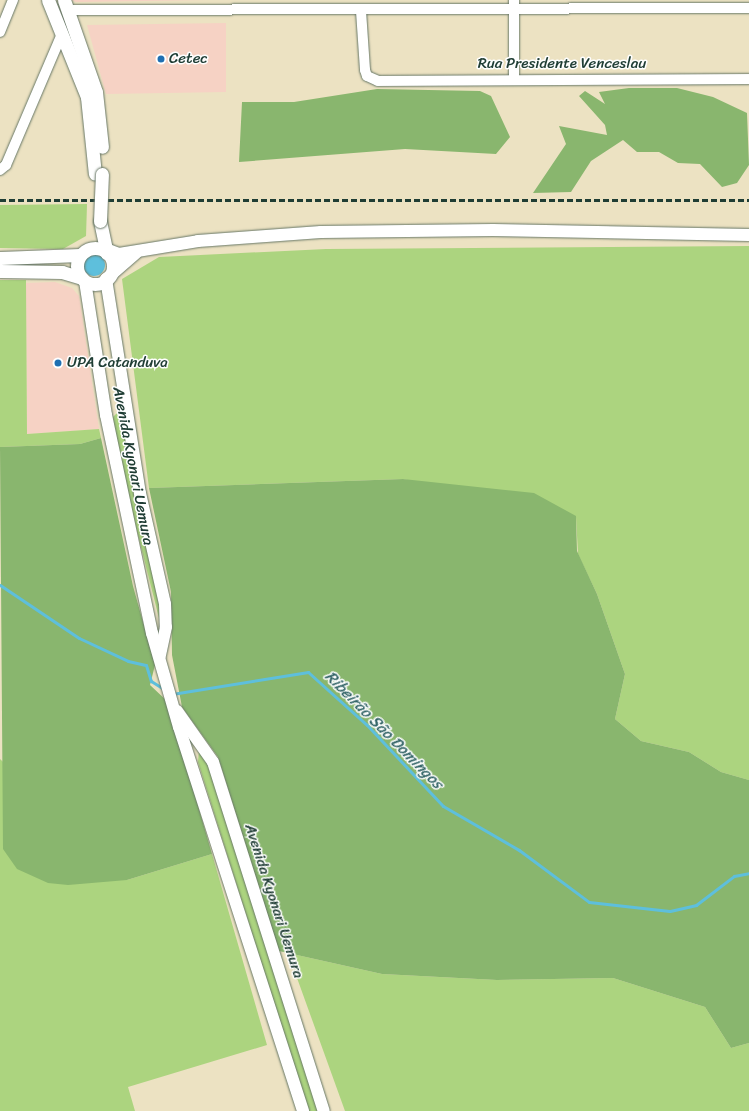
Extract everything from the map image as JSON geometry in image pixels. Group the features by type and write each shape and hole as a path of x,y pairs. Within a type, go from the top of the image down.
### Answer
{"main road":[{"path":"48,0 89,108 99,174"},
{"path":"66,5 100,106 97,220 77,267 83,279"},
{"path":"0,271 62,272 96,283 106,279 112,264 97,220"},
{"path":"0,258 84,252 102,249 107,251"}],"street":[{"path":"0,32 14,0"},
{"path":"514,0 514,78"},
{"path":"66,5 226,4 361,11 749,8"},
{"name":"Rua Presidente Venceslau","path":"361,11 365,70 371,79 378,81 514,78 748,79"},
{"path":"0,170 6,165 49,60 62,34"},
{"path":"49,60 69,53"},
{"path":"107,251 119,254 198,241 321,232 493,230 749,235"},
{"path":"106,279 140,250"},
{"name":"Avenida Kyonari Uemura","path":"83,279 103,398 152,633 176,708 178,727 303,1111"},
{"name":"Avenida Kyonari Uemura","path":"106,279 140,493 165,604 166,626 160,656"},
{"path":"103,398 124,397"},
{"name":"Avenida Kyonari Uemura","path":"176,708 213,762 324,1111"}],"shaded area":[{"path":"71,0 209,0 76,2"},
{"name":"Cetec","path":"226,23 226,92 106,94 87,25"},
{"name":"UPA Catanduva","path":"55,282 72,288 79,296 99,429 27,434 26,283"}],"green space":[{"path":"629,88 677,88 713,97 747,113 749,165 737,183 722,187 700,164 678,163 659,152 637,152 623,140 591,161 571,192 533,193 566,144 559,126 607,135 605,125 579,96 585,91 605,104 599,92"},
{"path":"377,89 480,91 491,96 510,137 496,154 405,149 239,162 242,102 294,102"},
{"path":"87,204 86,236 63,249 0,248 0,205"},
{"path":"749,246 749,780 721,772 689,752 641,741 615,719 625,674 597,594 578,554 576,517 403,479 149,488 122,279 159,257 326,249"},
{"path":"0,280 26,280 27,434 99,429 101,438 80,444 0,447"},
{"path":"117,413 122,418 160,590 160,622 119,460 113,417"},
{"path":"101,438 133,586 155,665 150,685 168,702 212,854 127,880 68,885 48,883 17,869 3,849 0,447 80,444"},
{"path":"403,479 534,493 576,516 577,551 597,594 625,674 615,719 641,741 689,752 721,772 749,780 749,1043 731,1048 705,1007 613,978 497,980 382,974 279,951 218,757 182,707 172,655 171,592 149,488"},
{"path":"199,750 209,763 319,1111 308,1111 198,762"},
{"path":"0,759 127,880 212,854 267,1045 128,1087 135,1111 0,1111"},
{"path":"288,953 382,974 497,980 613,978 705,1007 731,1048 749,1043 749,1111 345,1111"}],"water":[{"path":"94,254 102,257 105,265 102,273 94,276 86,273 83,265 86,257"}],"waterway":[{"name":"Ribeirão São Domingos","path":"0,585 79,638 128,661 146,665 151,681 164,689"},
{"name":"Ribeirão São Domingos","path":"172,694 308,672 367,725 443,806 519,850 589,902 670,911 696,905 734,876 749,873"}],"railway":[{"path":"0,200 749,200"}],"place":[{"name":"Cetec","path":"161,59"},
{"name":"UPA Catanduva","path":"58,363"}]}
